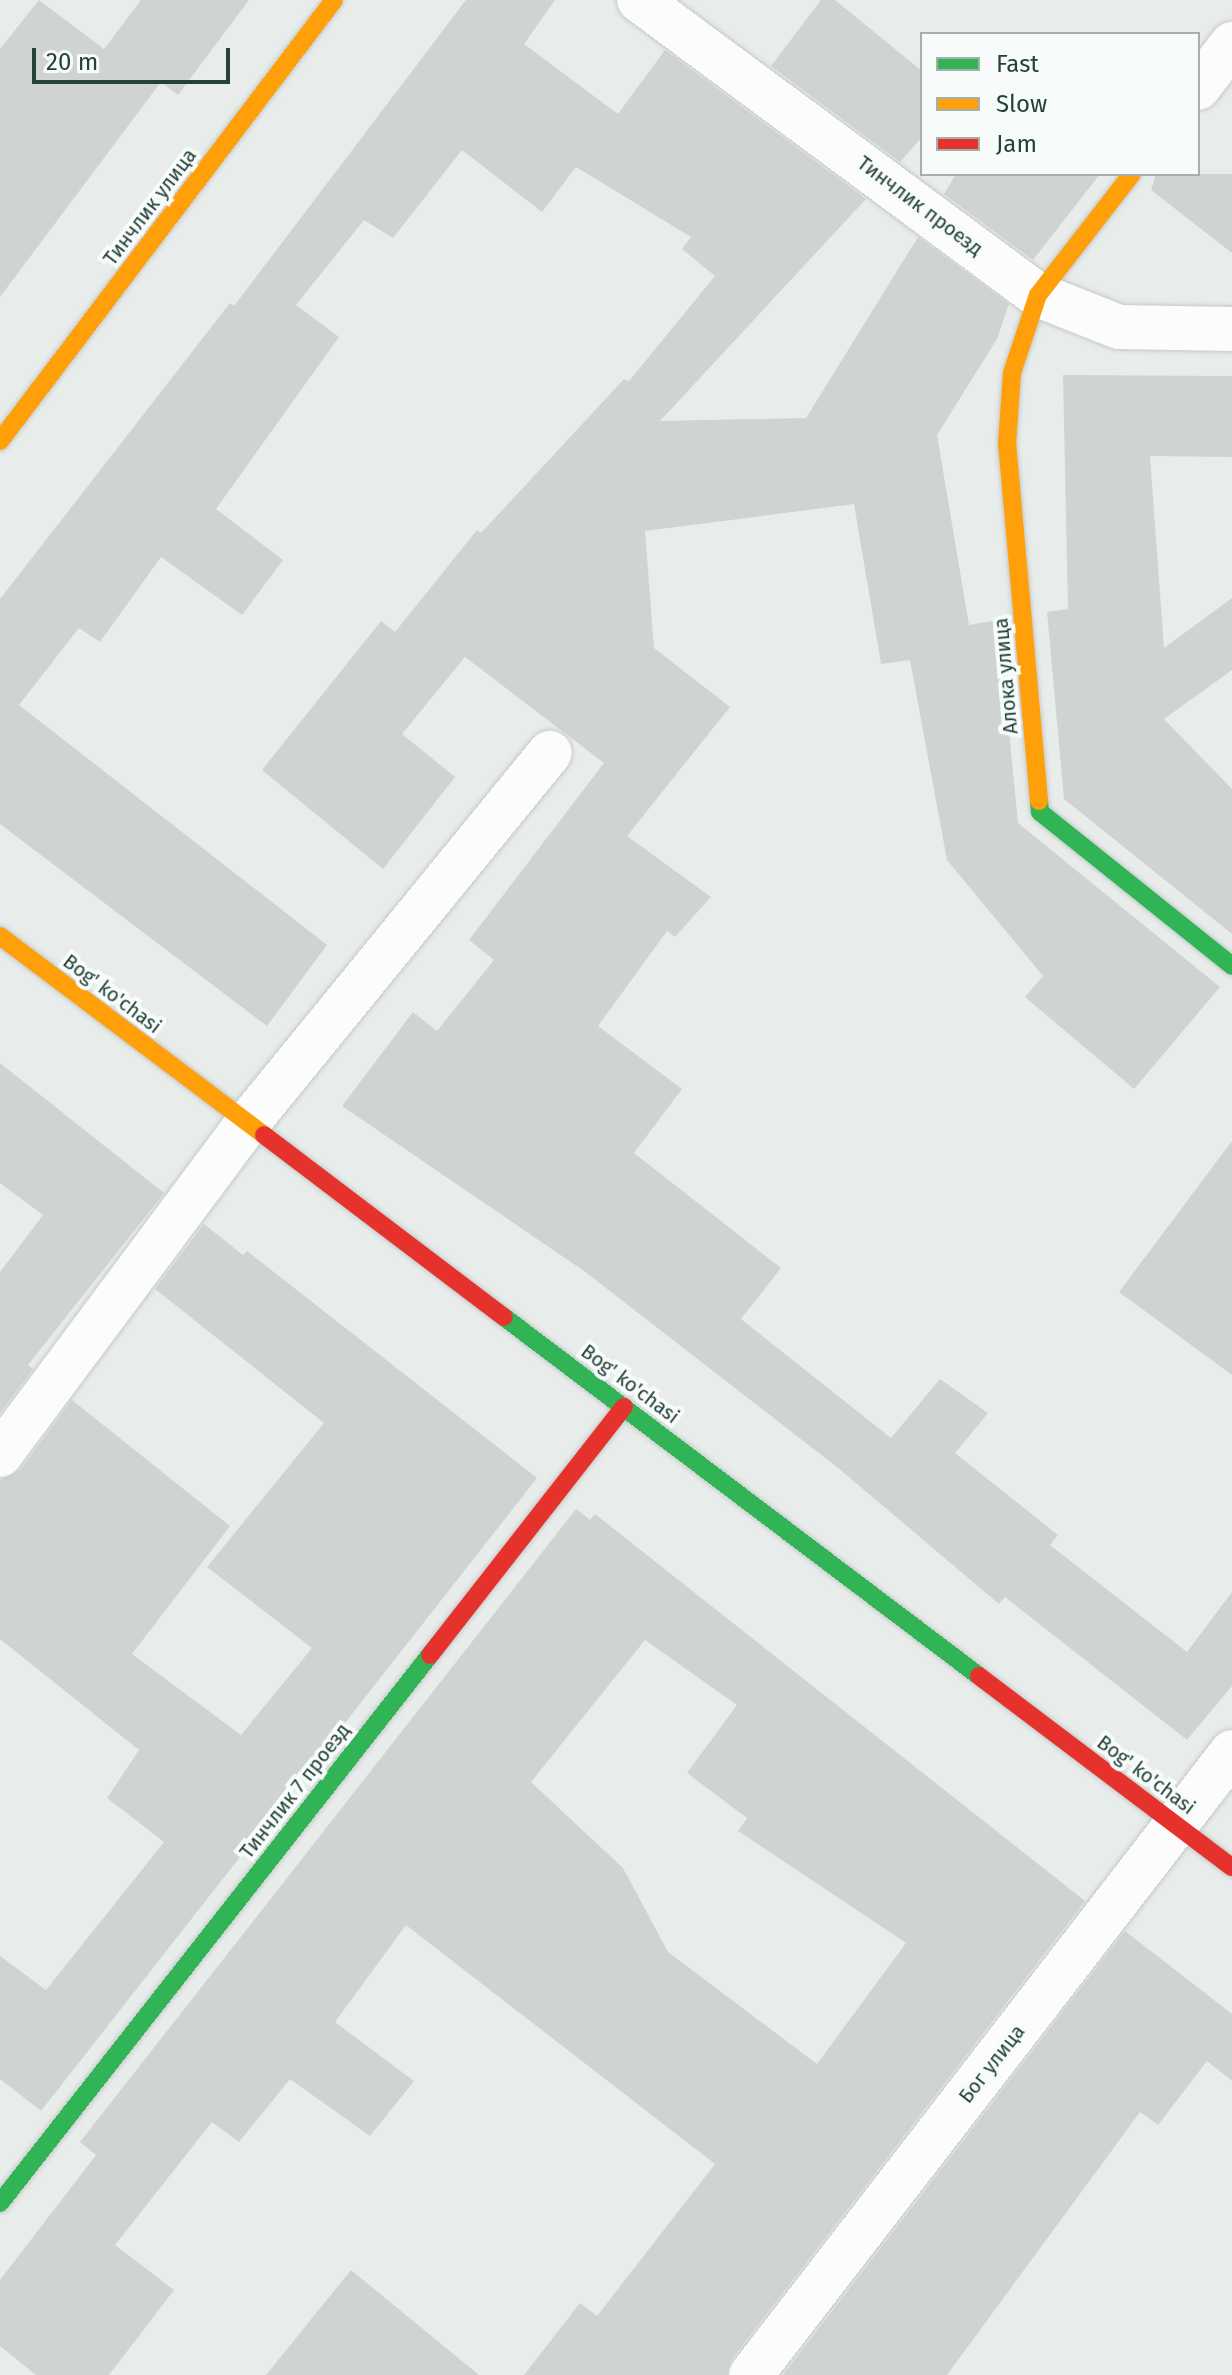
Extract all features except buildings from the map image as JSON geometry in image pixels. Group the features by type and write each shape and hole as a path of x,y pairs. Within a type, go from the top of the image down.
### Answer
{"street":[{"name":"Тинчлик улица","path":"0,441 334,0"},
{"name":"Тинчлик проезд","path":"639,0 1038,295 1119,327 1232,329"},
{"path":"1200,85 1232,44"},
{"name":"Алока улица","path":"1130,176 1038,295 1012,373 1007,444 1040,812 1232,966"},
{"path":"0,1455 247,1124 550,753"},
{"name":"Bog' ko'chasi","path":"0,936 1232,1867"},
{"name":"Тинчлик 7 проезд","path":"0,2203 624,1407"},
{"name":"Бог улица","path":"751,2375 1232,1752"}],"traffic: fast":[{"path":"1039,801 1040,812 1232,966"},
{"path":"504,1317 979,1676"},
{"path":"0,2203 430,1655"}],"traffic: slow":[{"path":"0,441 334,0"},
{"path":"1039,801 1007,444 1012,373 1038,295 1130,176"},
{"path":"0,936 264,1135"}],"traffic: jam":[{"path":"264,1135 504,1317"},
{"path":"430,1655 624,1407"},
{"path":"979,1676 1232,1867"}]}
